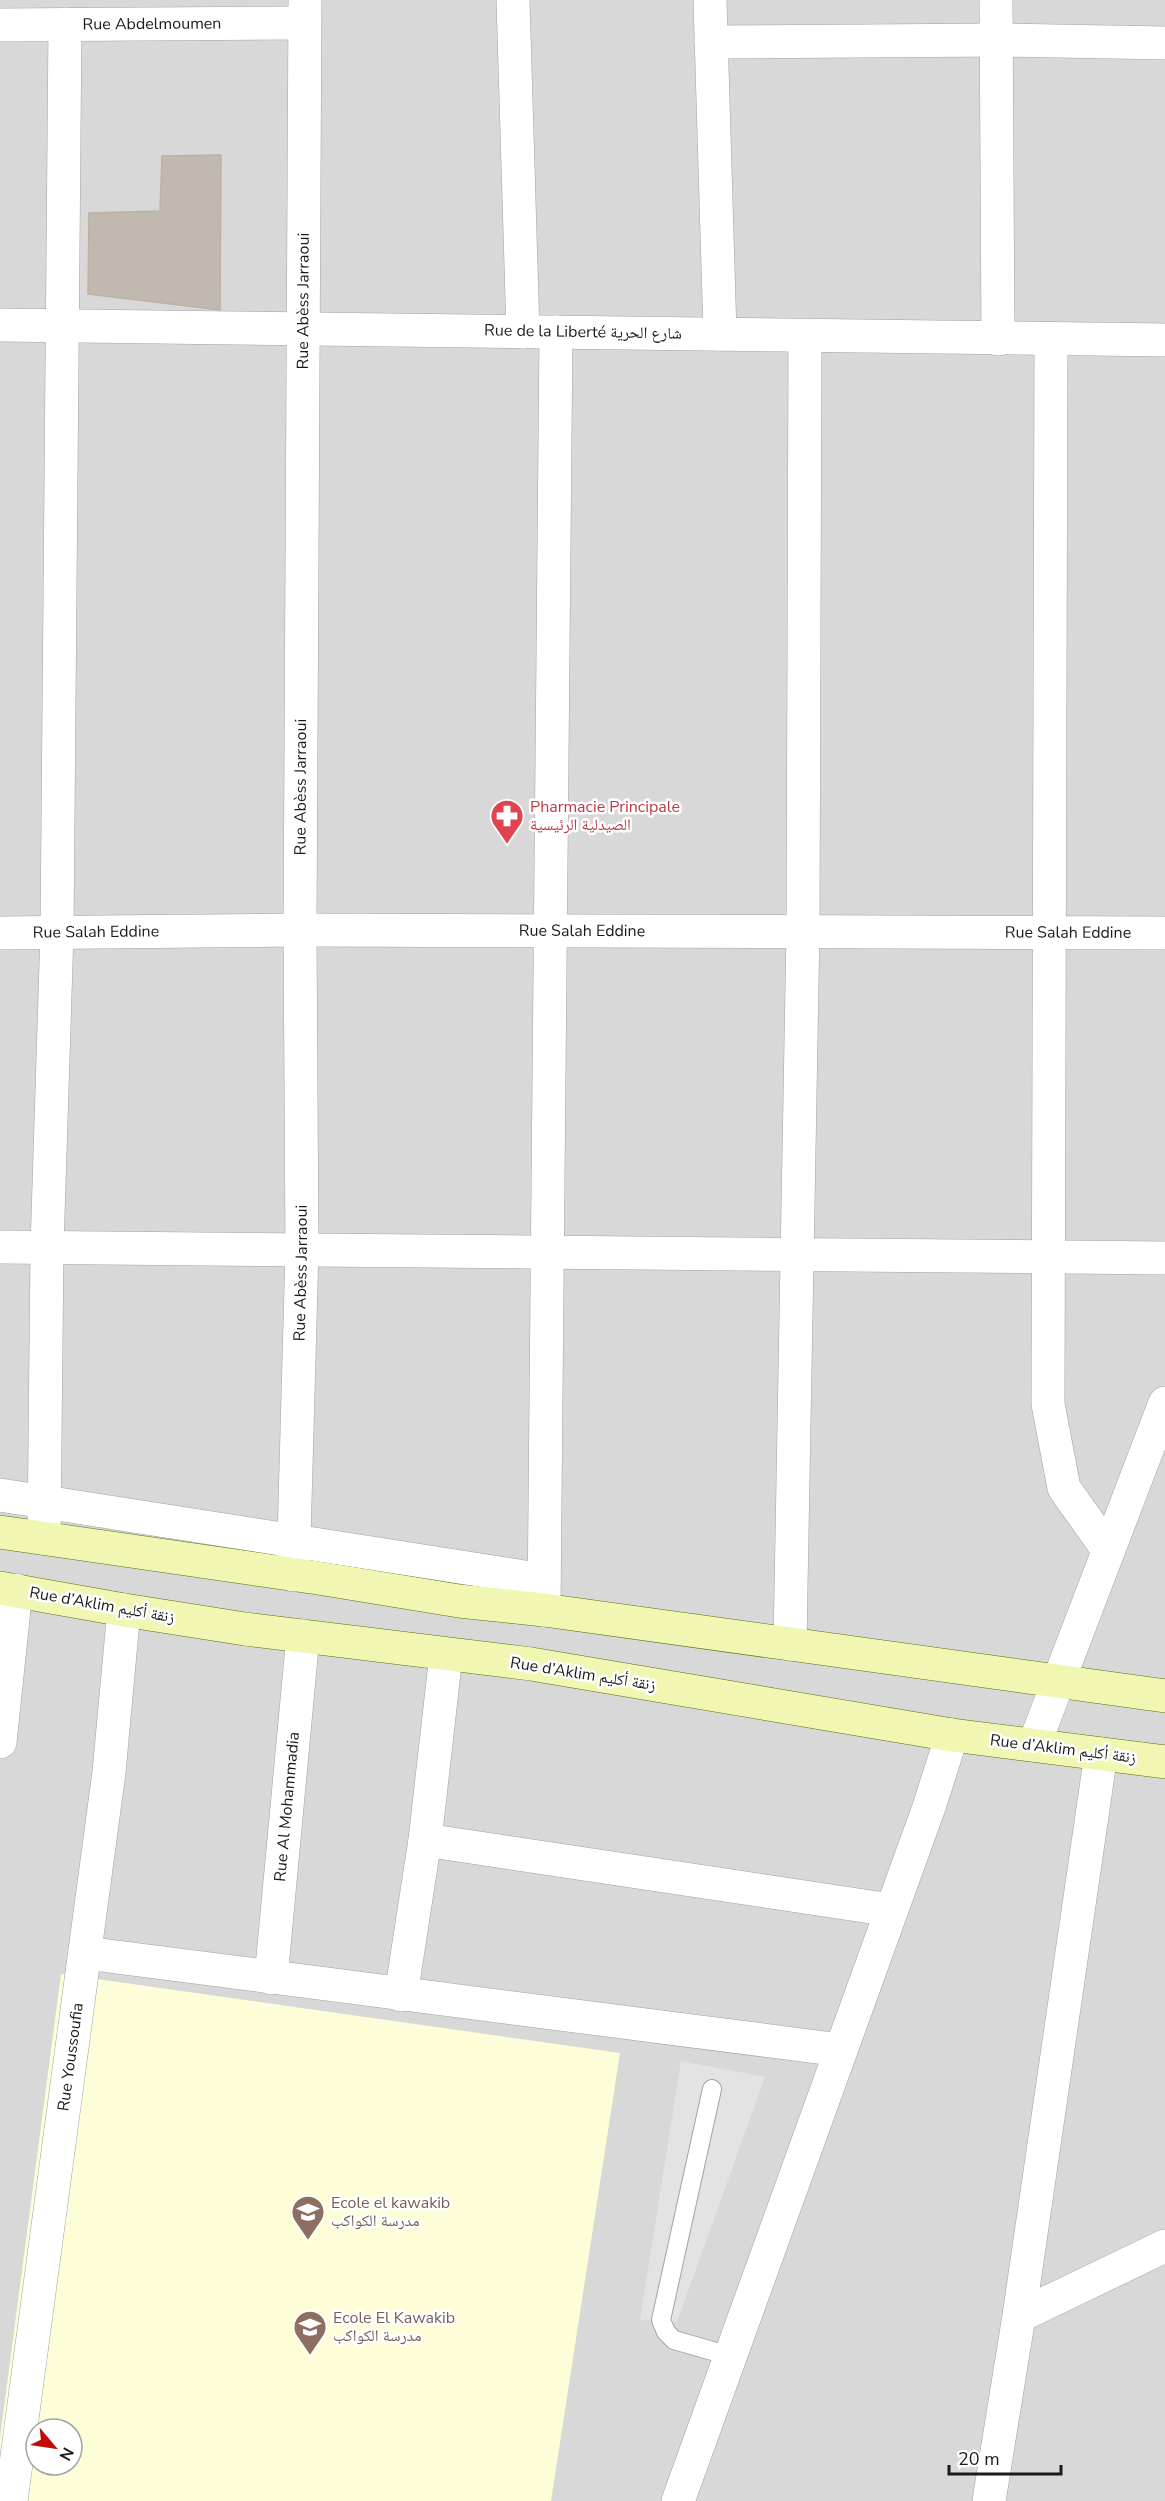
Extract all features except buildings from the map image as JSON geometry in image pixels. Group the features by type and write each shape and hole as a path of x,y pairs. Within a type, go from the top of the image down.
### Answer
{"street":[{"path":"513,0 523,332"},
{"path":"710,0 720,334"},
{"path":"996,0 998,339"},
{"name":"Rue Abdelmoumen","path":"0,25 304,12"},
{"name":"Rue Abèss Jarraoui","path":"293,1575 302,1250 300,930 304,12"},
{"path":"44,1538 47,1248 57,932 65,24"},
{"path":"711,42 997,40 1165,43"},
{"name":"Rue de la Liberté شارع الحرية","path":"0,325 1165,340"},
{"path":"544,1595 556,332"},
{"path":"790,1644 802,931 805,336"},
{"path":"1051,339 1048,1404 1064,1488 1108,1550"},
{"name":"Rue Salah Eddine","path":"0,933 300,930 1165,933"},
{"path":"0,1248 1165,1258"},
{"path":"1034,1745 1165,1403"},
{"path":"0,1496 294,1541 544,1595 790,1644 1165,1696"},
{"path":"0,1532 459,1601 544,1595"},
{"path":"0,1742 8,1589"},
{"name":"Rue d’Aklim زنقة أكليم","path":"8,1589 124,1610 303,1636 531,1664 952,1735 1165,1762"},
{"name":"Rue Youssoufia","path":"10,2501 109,1772 124,1610"},
{"name":"Rue Al Mohammadia","path":"271,1978 303,1636"},
{"path":"401,1995 425,1840 446,1655"},
{"path":"678,2501 929,1807 952,1735"},
{"path":"989,2501 1019,2316 1101,1754"},
{"path":"425,1840 891,1910"},
{"path":"85,1953 840,2050"},
{"path":"1019,2316 1165,2246"}],"lane":[{"path":"712,2089 661,2320 666,2332 674,2340 730,2356"}],"shaded area":[{"path":"0,0 1165,0 1165,2501 0,2501"},
{"name":"Ecole el kawakib مدرسة الكواكب","path":"61,1974 620,2053 551,2501 0,2501 0,2438"},
{"path":"681,2061 765,2077 677,2322 640,2320"}],"place":[{"name":"Pharmacie Principale الصيدلية الرئيسية","path":"507,845"},
{"name":"Ecole el kawakib مدرسة الكواكب","path":"308,2241"},
{"name":"Ecole El Kawakib مدرسة الكواكب","path":"310,2356"}]}
